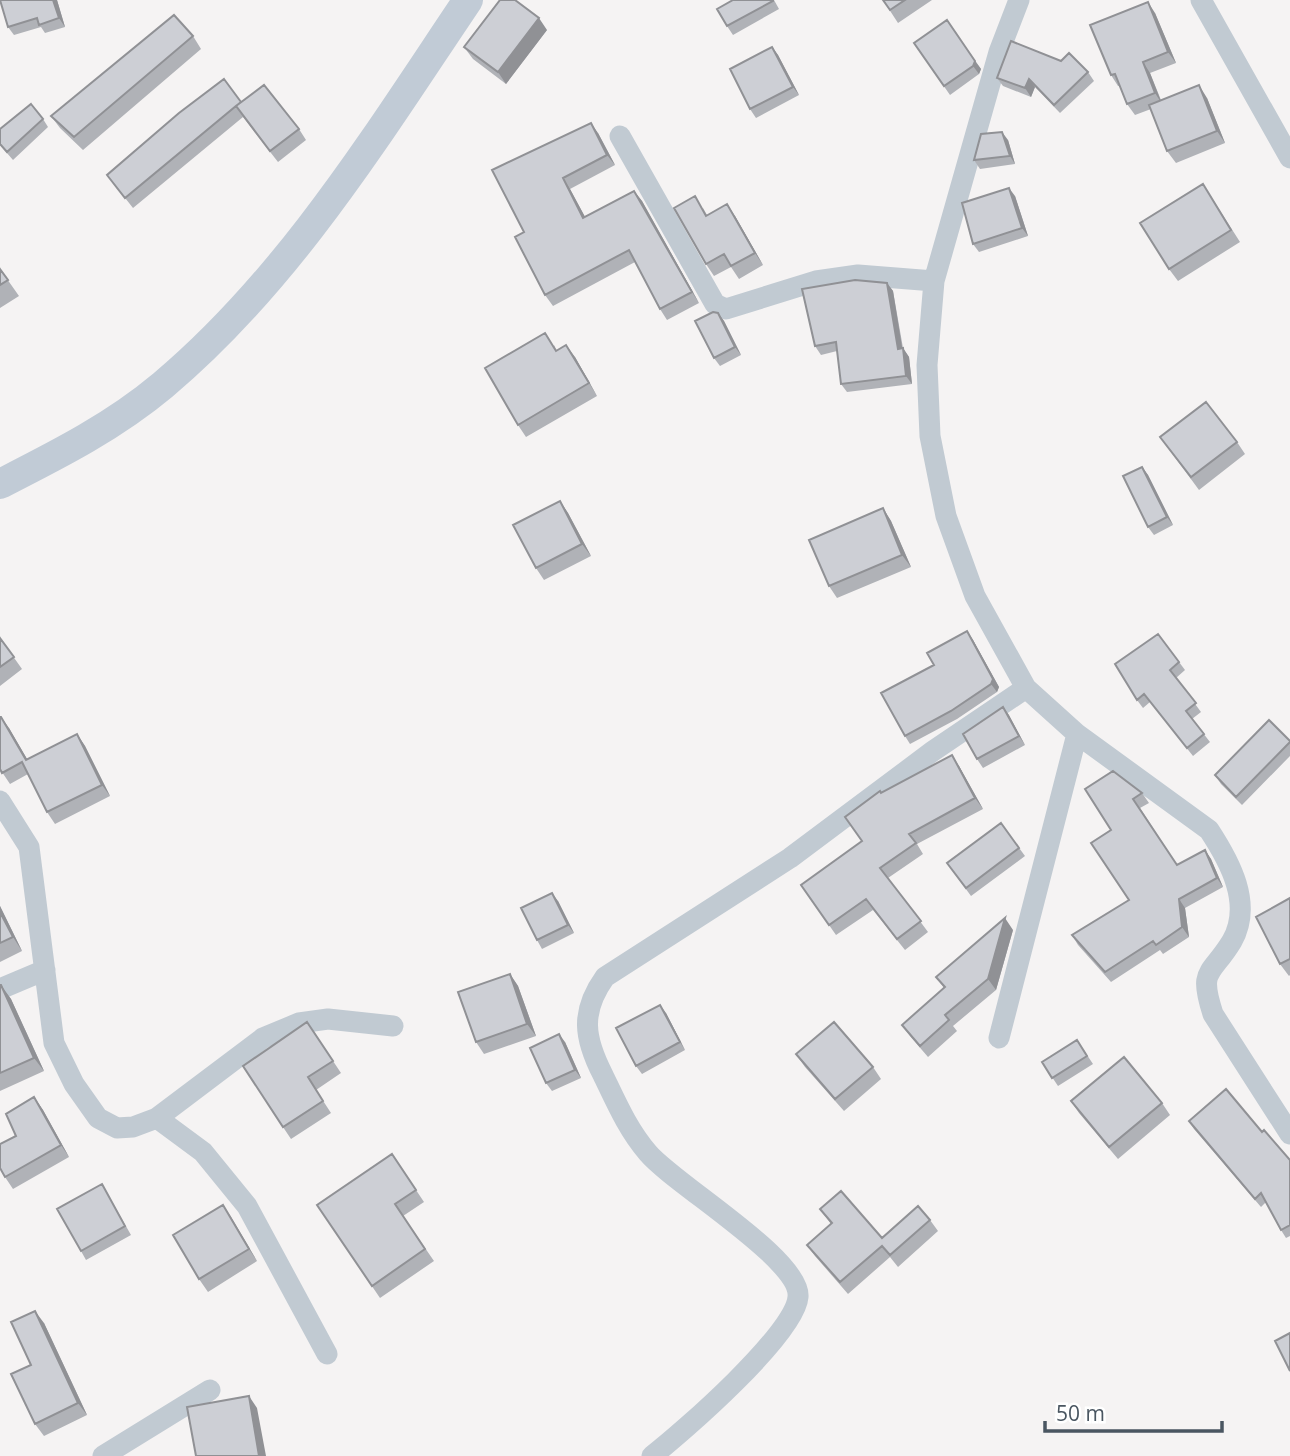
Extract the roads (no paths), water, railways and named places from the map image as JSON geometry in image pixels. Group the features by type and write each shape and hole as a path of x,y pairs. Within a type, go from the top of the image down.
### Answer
{"street":[{"path":"0,484 86,440 161,387 224,330 344,182 468,0"},
{"path":"1019,0 999,52 934,281 928,365 930,436 946,516 975,596 1026,688 1077,734 1209,830 1222,849 1238,885 1240,919 1232,941 1207,972 1206,992 1213,1014 1290,1134"},
{"path":"1200,0 1290,158"},
{"path":"620,136 715,304 720,308 726,309 816,281 858,275 934,281"},
{"path":"652,1456 745,1371 794,1312 799,1296 795,1281 771,1254 648,1153 622,1115 593,1054 587,1024 590,997 605,976 790,858 933,751 1026,688"},
{"path":"999,1038 1077,734"},
{"path":"0,801 29,846 54,1043 74,1084 98,1118 117,1128 133,1127 157,1118 263,1038 299,1023 328,1019 393,1026"},
{"path":"0,989 44,971"},
{"path":"157,1118 203,1152 247,1206 327,1354"},
{"path":"103,1456 210,1390"}]}
